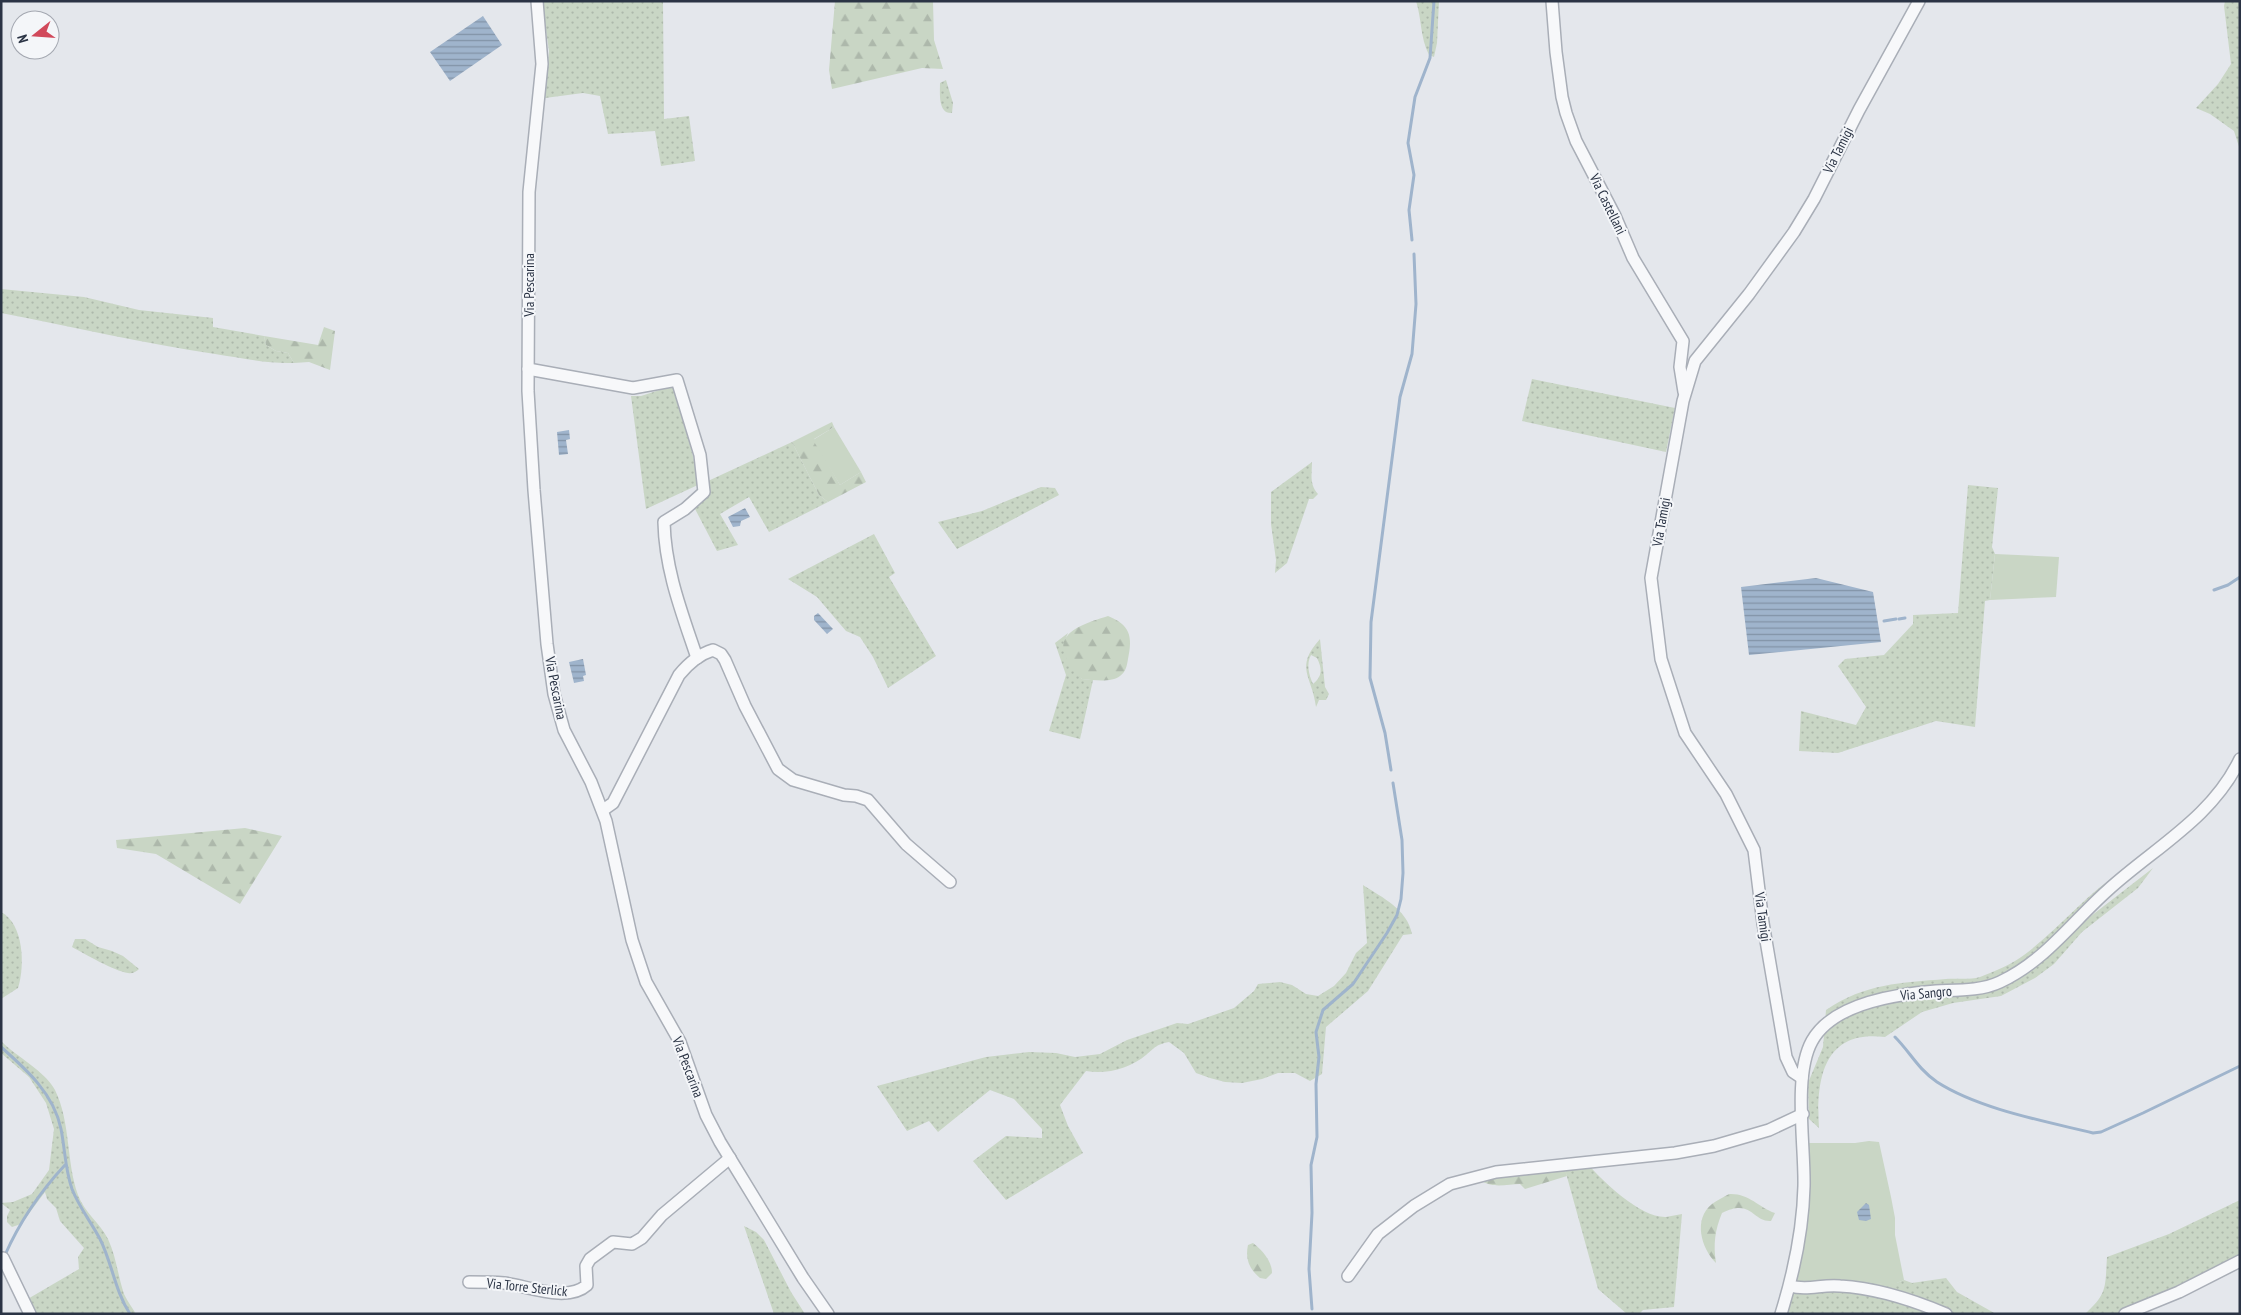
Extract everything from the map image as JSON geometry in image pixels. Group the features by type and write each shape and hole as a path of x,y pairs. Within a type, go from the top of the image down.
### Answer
{"street":[{"name":"Via Pescarina","path":"537,1 542,64 529,192 528,369 531,454 553,687 564,730 603,810 632,940 649,990 680,1042 706,1115 803,1278 828,1314"},
{"name":"Via Castellani","path":"1552,1 1562,97 1566,113 1576,141 1615,216 1633,258 1682,341 1680,367 1685,396"},
{"name":"Via Tamigi","path":"1802,1078 1793,1072 1786,1057 1763,923 1754,850 1726,794 1685,733 1661,660 1651,578 1685,396 1696,361 1771,266 1809,208 1919,1"},
{"path":"528,369 633,388 677,380 700,455 704,492 685,510 664,522 665,539 668,564 697,658"},
{"path":"603,810 613,803 679,675 697,658 713,650 721,654 745,706 778,769 793,780 868,800 906,844 950,882"},
{"name":"Via Sangro","path":"1781,1314 1790,1286 1799,1243 1804,1187 1802,1078 1807,1054 1813,1040 1824,1026 1846,1012 1894,996 1971,989 1998,983 2024,970 2048,951 2106,891 2203,813 2240,759"},
{"path":"1348,1276 1378,1234 1414,1206 1450,1184 1496,1172 1674,1153 1714,1146 1769,1130 1803,1114"},
{"name":"Via Torre Sterlick","path":"469,1282 505,1283 554,1292 576,1292 587,1285 586,1266 590,1259 613,1242 632,1244 642,1238 662,1215 730,1158"},
{"path":"3,1258 30,1314"},
{"path":"2125,1314 2179,1292 2240,1261"},
{"path":"1790,1286 1804,1290 1831,1285 1855,1287 1920,1303 1946,1314"}],"green space":[{"path":"542,1 663,1 664,119 689,116 695,161 661,166 655,131 608,134 600,96 583,93 545,98 549,51"},
{"path":"835,1 933,1 934,40 943,69 922,68 832,89 829,70"},
{"path":"1416,1 1439,1 1437,43 1434,57 1429,55 1426,48"},
{"path":"2225,1 2240,1 2240,150 2234,131 2210,114 2196,108 2218,84 2231,64"},
{"path":"946,80 953,103 952,113 944,110 941,102 940,83"},
{"path":"1,289 84,297 139,310 213,318 213,327 264,336 266,345 276,351 288,353 294,363 264,362 188,350 1,313"},
{"path":"324,327 335,331 330,370 309,362 294,363 288,353 276,351 266,345 264,336 318,345"},
{"path":"1532,379 1675,408 1666,452 1522,421"},
{"path":"675,385 700,484 646,509 631,396 641,396"},
{"path":"832,422 834,427 814,439 840,485 861,472 866,482 828,502 819,495 792,442"},
{"path":"834,427 861,472 840,485 813,440"},
{"path":"792,442 819,495 828,502 769,532 749,497 720,514 738,545 717,551 694,507 708,481"},
{"path":"1312,462 1312,483 1318,494 1313,499 1309,499 1287,563 1275,573 1276,560 1271,524 1271,492"},
{"path":"1968,485 1998,488 1992,547 1995,554 1990,600 1985,601 1975,727 1936,721 1838,753 1799,751 1801,711 1856,725 1866,707 1838,666 1845,659 1884,655 1913,624 1913,615 1958,613"},
{"path":"1041,487 1055,488 1059,495 957,549 938,522 982,511"},
{"path":"874,534 895,573 889,577 936,656 888,688 873,657 860,637 846,631 817,597 788,579"},
{"path":"1995,554 2059,557 2056,597 1990,600"},
{"path":"1108,616 1121,623 1128,632 1130,644 1126,668 1120,676 1112,680 1082,679 1071,666 1065,654 1063,645 1066,637 1082,625"},
{"path":"1068,633 1065,646 1071,663 1082,679 1093,680 1080,739 1049,731 1066,675 1055,643"},
{"path":"1320,639 1325,687 1329,694 1326,700 1319,700 1316,707 1306,665 1312,649","holes":["1311,655 1317,658 1321,672 1319,678 1313,684 1308,666"]},
{"path":"245,828 282,836 240,904 156,854 117,848 116,840"},
{"path":"2153,868 2138,888 2082,932 2054,964 2035,978 2001,996 1953,1003 1922,1012 1885,1037 1864,1037 1848,1041 1836,1050 1822,1076 1819,1092 1819,1128 1809,1119 1808,1083 1823,1047 1826,1010 1855,994 1869,989 1898,983 1976,978 2003,968 2019,959 2037,945 2096,890 2122,871 1999,988 2021,977 2047,958 2091,916"},
{"path":"1363,885 1400,911 1409,925 1412,934 1403,935 1368,991 1326,1027 1322,1074 1310,1081 1295,1073 1278,1073 1242,1083 1225,1082 1210,1078 1196,1073 1184,1053 1169,1042 1158,1045 1140,1060 1126,1067 1102,1072 1086,1071 1060,1105 1068,1126 1083,1153 1006,1200 973,1161 1006,1136 1042,1138 1042,1129 1014,1099 990,1090 938,1132 929,1121 907,1131 877,1086 986,1057 1029,1052 1056,1053 1075,1057 1100,1054 1127,1040 1177,1023 1188,1024 1234,1008 1254,991 1258,984 1280,982 1292,985 1306,994 1318,996 1334,986 1346,973 1356,953 1367,943"},
{"path":"1,912 9,918 18,936 21,946 22,969 18,988 1,999"},
{"path":"75,939 85,939 98,947 123,956 139,969 129,973 108,966 72,947"},
{"path":"1,1041 45,1077 55,1090 64,1116 74,1182 78,1195 84,1207 108,1239 124,1294 136,1314 33,1314 26,1300 79,1269 78,1257 84,1248 60,1221 56,1208 47,1199 45,1192 21,1224 12,1227 7,1222 10,1210 1,1203 13,1202 32,1194 49,1170 54,1129 46,1103 29,1077 1,1053"},
{"path":"1879,1142 1895,1218 1895,1235 1904,1280 1892,1285 1864,1282 1794,1284 1808,1143 1855,1143"},
{"path":"1587,1163 1612,1189 1645,1212 1666,1217 1682,1214 1674,1307 1643,1310 1639,1314 1627,1314 1598,1289 1564,1166"},
{"path":"1564,1166 1567,1176 1525,1189 1520,1184 1495,1185 1481,1180"},
{"path":"1729,1194 1748,1198 1775,1213 1771,1221 1740,1208 1722,1213 1715,1237 1716,1263 1706,1250 1703,1242 1701,1234 1702,1217 1706,1210 1714,1203"},
{"path":"2240,1200 2240,1258 2117,1314 2085,1314 2102,1295 2107,1257 2169,1234"},
{"path":"744,1226 756,1232 764,1240 791,1292 805,1314 774,1314"},
{"path":"1253,1243 1263,1252 1272,1269 1272,1273 1266,1279 1256,1275 1249,1263 1247,1255 1248,1245"},
{"path":"1946,1278 1957,1292 1996,1314 1785,1314 1793,1292 1819,1291 1862,1282 1893,1284 1904,1280 1912,1283"}],"water":[{"path":"483,16 502,45 450,81 430,52"},
{"path":"569,430 570,439 566,440 568,454 559,455 557,432"},
{"path":"745,508 750,517 741,521 740,526 733,527 728,517"},
{"path":"1816,578 1873,592 1881,642 1749,655 1741,587"},
{"path":"818,613 833,629 827,634 814,620 814,616"},
{"path":"583,659 586,675 583,676 584,681 574,683 569,662"},
{"path":"1866,1203 1869,1205 1871,1219 1866,1221 1859,1220 1857,1212"}],"waterway":[{"path":"1412,240 1409,210 1414,175 1408,143 1415,97 1430,58 1434,1"},
{"path":"1391,770 1385,733 1370,678 1371,622 1400,397 1412,354 1416,304 1414,254"},
{"path":"2214,590 2228,585 2240,577"},
{"path":"1899,619 1905,618"},
{"path":"1884,621 1896,619"},
{"path":"1312,1309 1309,1269 1312,1213 1311,1165 1317,1137 1316,1084 1319,1057 1316,1032 1323,1010 1353,984 1397,915 1401,899 1403,873 1402,840 1393,783"},
{"path":"1895,1037 1930,1077 1972,1100 2033,1119 2093,1133 2101,1132 2143,1113 2240,1066"},
{"path":"1,1047 38,1083 52,1105 61,1129 66,1166 72,1189 100,1239 121,1296 130,1314"},
{"path":"5,1255 31,1207 65,1165"}]}
